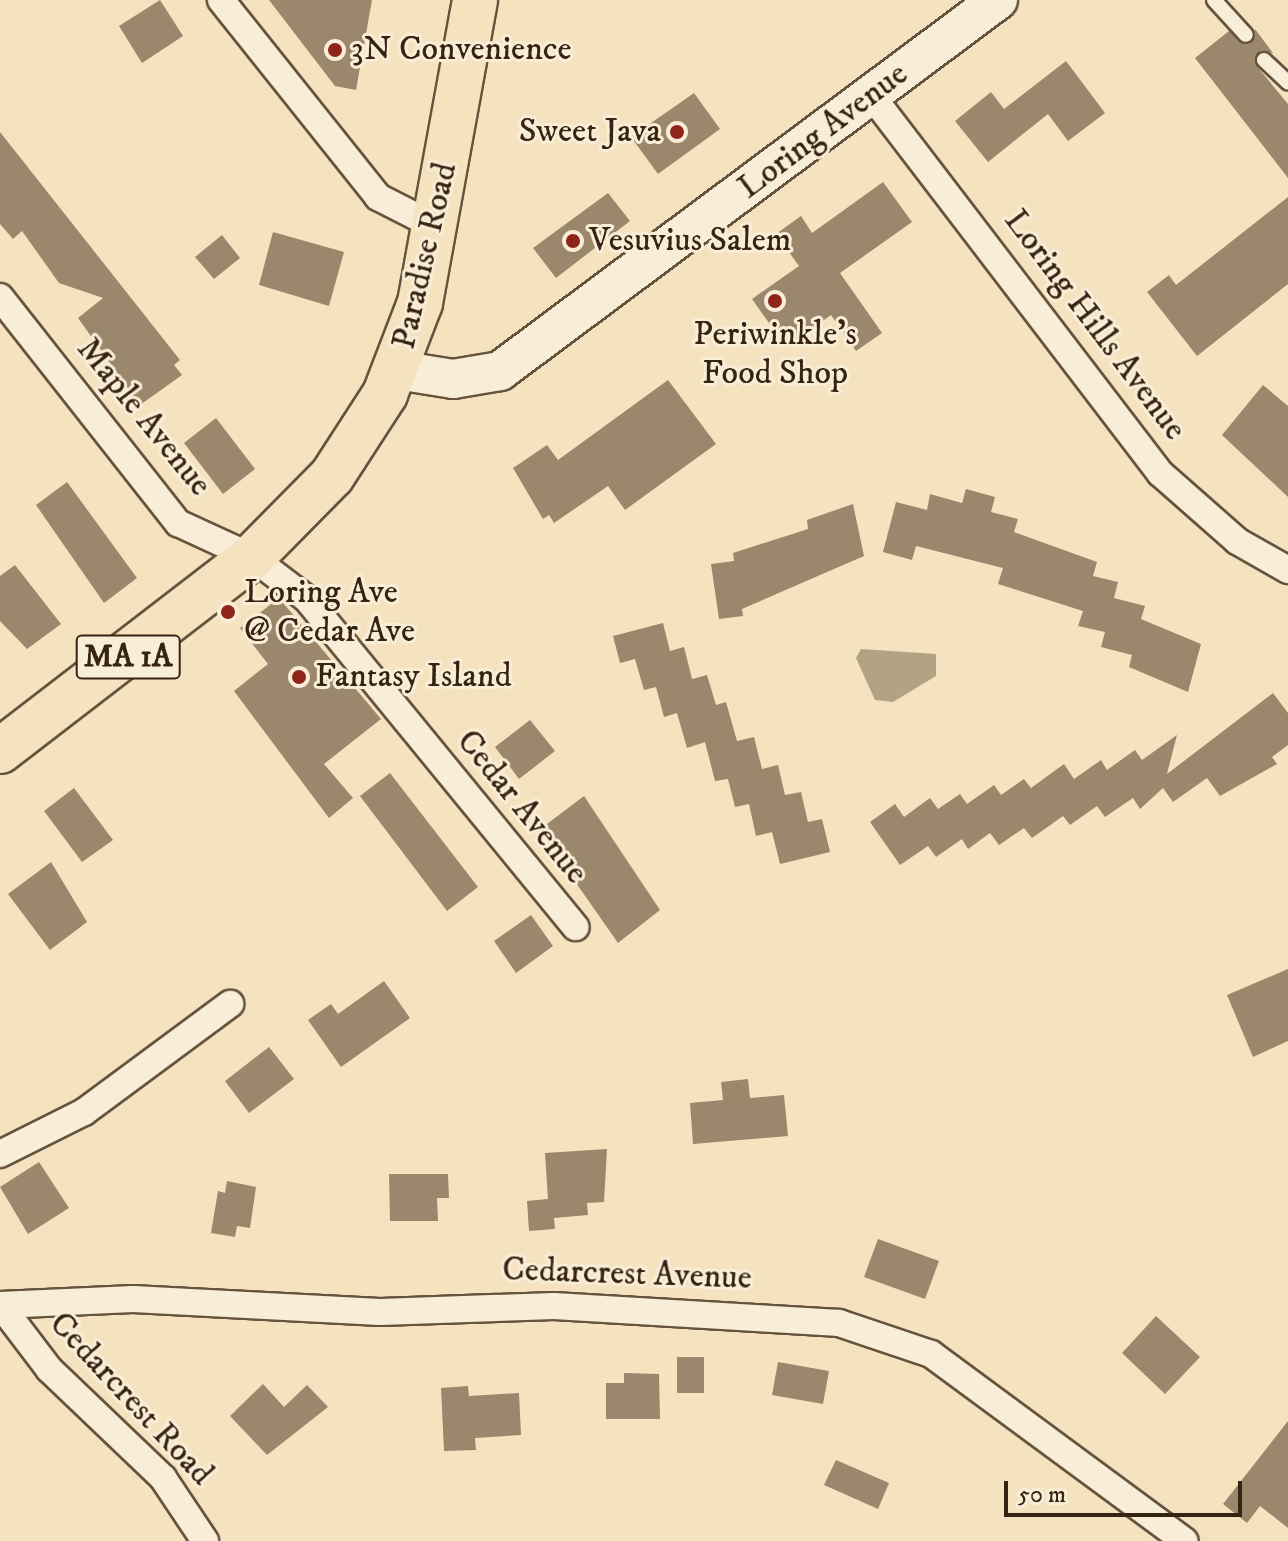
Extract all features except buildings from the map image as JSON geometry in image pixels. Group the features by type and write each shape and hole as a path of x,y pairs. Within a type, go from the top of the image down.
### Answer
{"highway":[{"name":"Paradise Road","path":"252,557 332,476 397,370 437,227 475,0"},
{"name":"MA 1A","path":"0,751 252,557"}],"main road":[{"name":"Loring Avenue","path":"397,370 453,379 500,371 998,0"}],"street":[{"path":"221,0 378,197 437,227"},
{"name":"Loring Hills Avenue","path":"871,95 1160,473 1237,541 1288,570"},
{"name":"Maple Avenue","path":"0,297 178,523 252,557"},
{"name":"Cedar Avenue","path":"252,557 307,599 575,927"},
{"path":"0,1154 84,1112 230,1004"},
{"name":"Cedarcrest Avenue","path":"1,1306 133,1299 331,1312 554,1306 839,1323 931,1354 1185,1541"},
{"name":"Cedarcrest Road","path":"1,1306 49,1369 163,1478 205,1541"}],"lane":[{"path":"1214,0 1246,35"},
{"path":"1264,60 1288,82"}],"shaded area":[{"path":"861,649 936,654 936,676 893,702 875,700 856,658"}],"place":[{"name":"3N Convenience","path":"335,50"},
{"name":"Sweet Java","path":"677,132"},
{"name":"Vesuvius Salem","path":"573,241"},
{"name":"Periwinkle's Food Shop","path":"775,301"},
{"name":"Loring Ave @ Cedar Ave","path":"228,612"},
{"name":"Fantasy Island","path":"299,677"}]}
